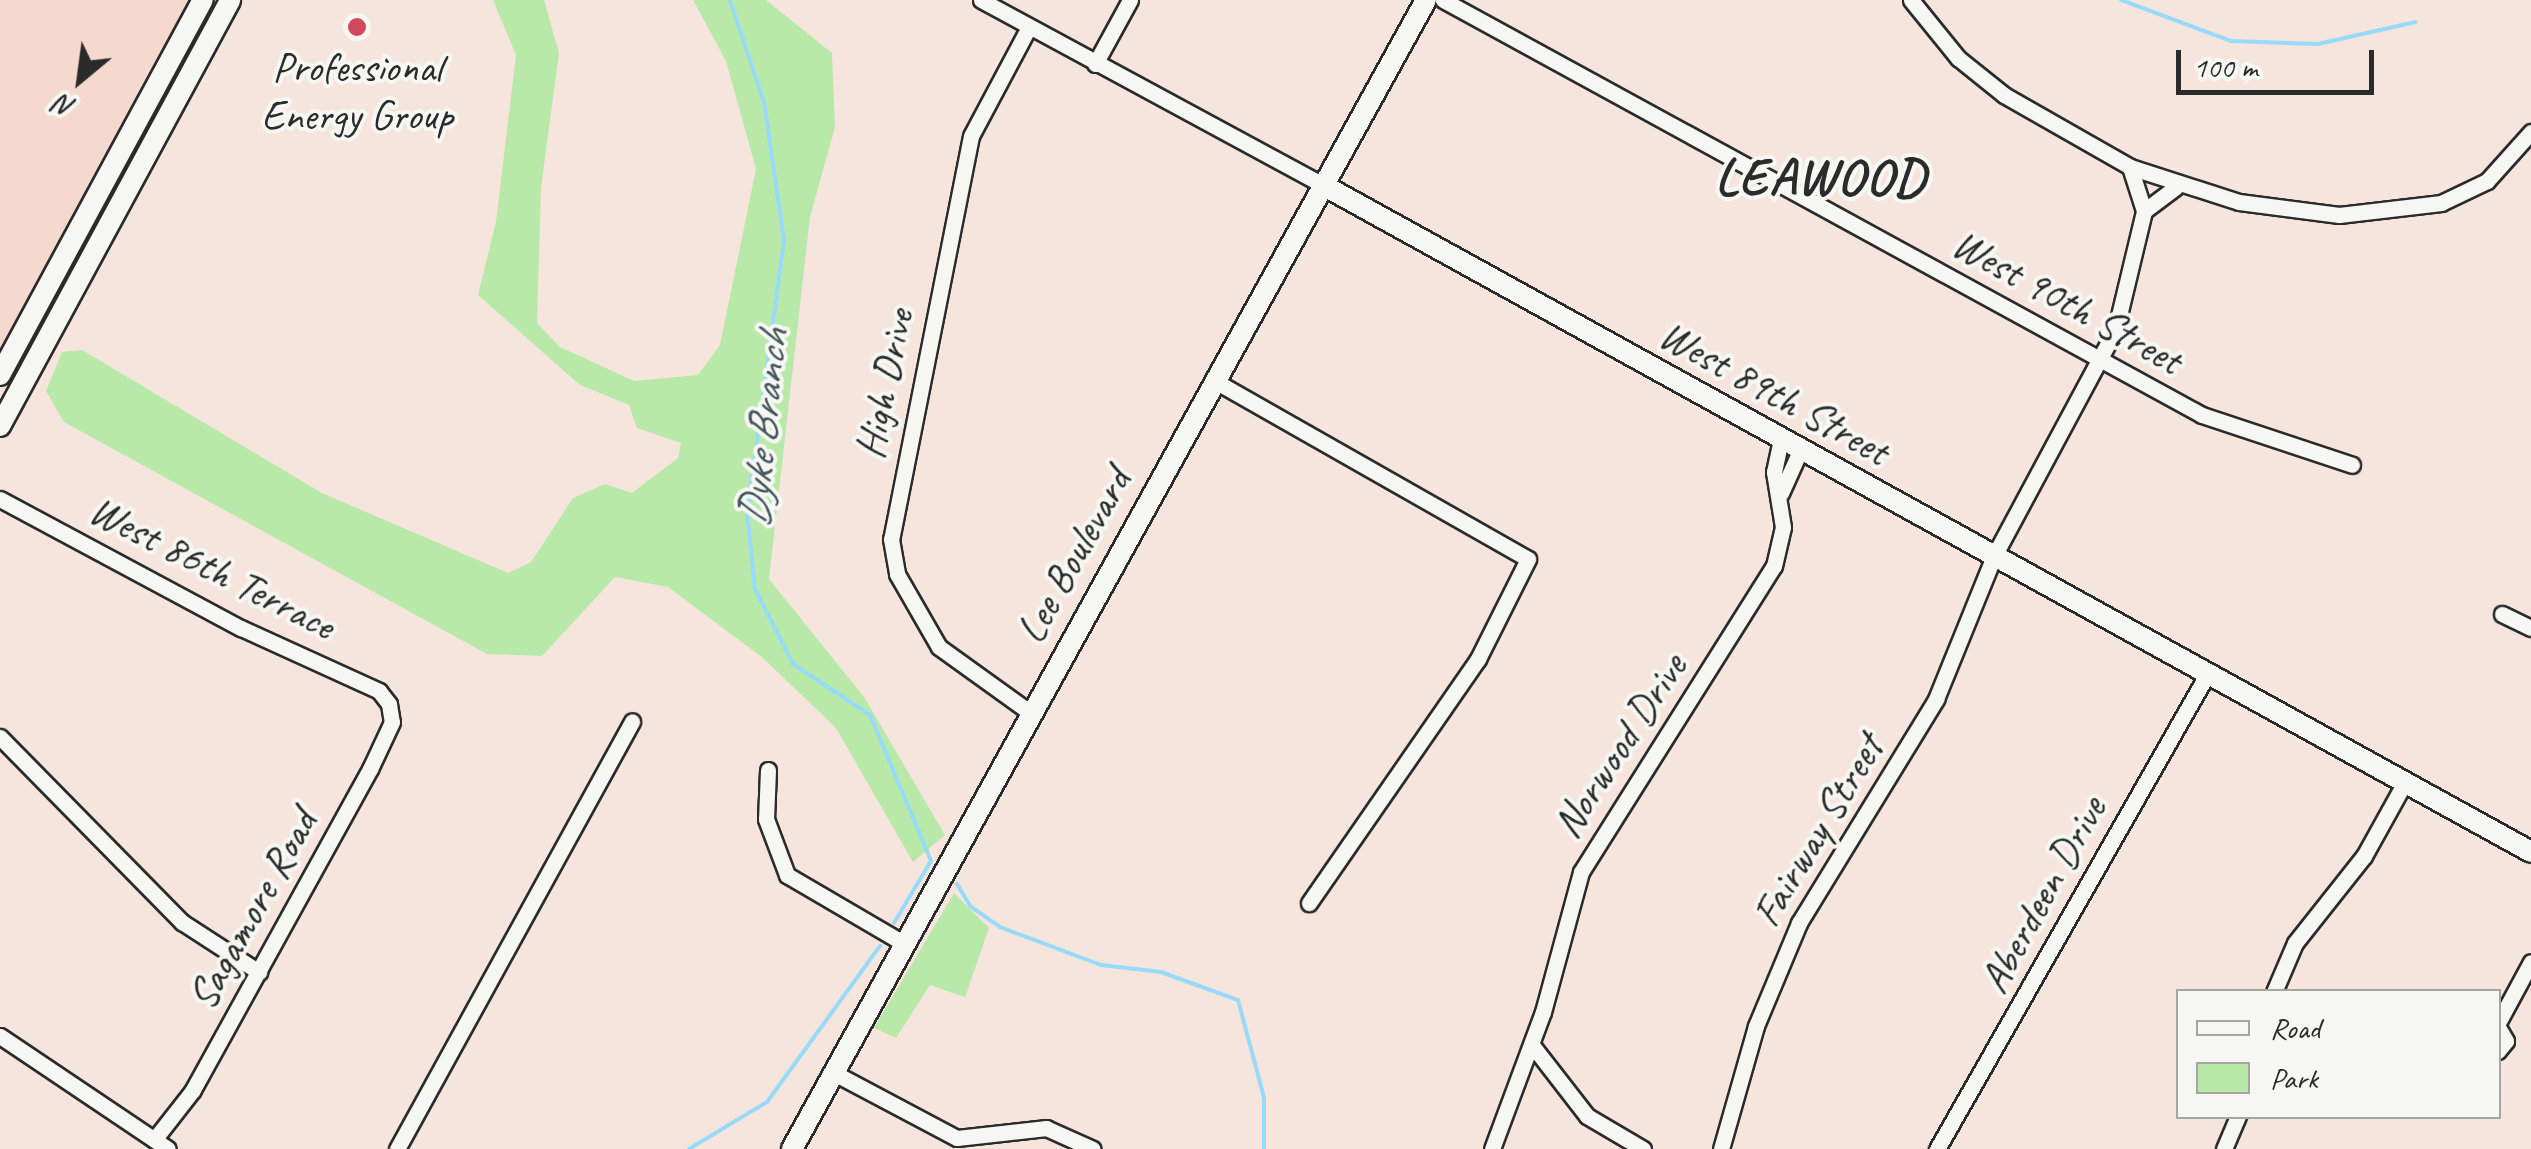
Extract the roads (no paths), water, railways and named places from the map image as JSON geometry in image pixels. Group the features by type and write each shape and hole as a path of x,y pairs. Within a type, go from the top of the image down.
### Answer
{"street":[{"path":"0,375 203,0"},
{"path":"0,426 230,0"},
{"name":"West 89th Street","path":"981,0 2531,852"},
{"path":"1095,64 1130,0"},
{"name":"Lee Boulevard","path":"792,1149 1321,184 1426,0"},
{"name":"West 90th Street","path":"1443,0 2228,428 2352,465"},
{"path":"1911,0 1979,76 2130,166 2176,187 2288,211 2390,212 2472,190 2503,168 2531,132"},
{"name":"High Drive","path":"1029,27 971,136 891,538 898,574 939,647 1030,713"},
{"path":"2130,166 2144,210 2176,187"},
{"name":"Fairway Street","path":"1721,1149 1756,1026 1798,923 1930,711 1994,556 2116,328 2144,210"},
{"path":"1214,380 1528,559 1478,659 1309,903"},
{"name":"Norwood Drive","path":"1492,1149 1532,1045 1582,872 1767,581 1782,527 1782,493 1774,472 1780,440"},
{"name":"Norwood Drive","path":"1782,493 1800,451"},
{"name":"West 86th Terrace","path":"0,498 207,611 379,692 389,704"},
{"path":"2502,614 2531,628"},
{"name":"Aberdeen Drive","path":"1938,1149 2208,673"},
{"name":"Sagamore Road","path":"154,1140 194,1090 387,735 389,704"},
{"path":"398,1149 632,722"},
{"path":"0,737 182,922 259,972"},
{"path":"768,770 766,819 786,875 904,944"},
{"path":"2275,989 2295,943 2364,856 2405,782"},
{"path":"2501,1018 2531,962"},
{"path":"0,1036 168,1149"},
{"path":"1532,1045 1587,1116 1644,1149"},
{"path":"834,1074 957,1138 1046,1128 1093,1149"},
{"path":"2224,1149 2237,1119"}],"waterway":[{"name":"Dyke Branch","path":"730,0 764,102 784,241 747,513 755,589 793,664 870,715 931,861 894,923"},
{"path":"2121,0 2231,41 2318,44 2416,22"},
{"name":"Dyke Branch","path":"957,884 970,906 1000,927 1101,965 1161,972 1238,1000 1264,1098 1264,1149"},
{"path":"689,1149 767,1102 880,946"}],"place":[{"name":"Professional Energy Group","path":"357,27"}],"district":[{"name":"LEAWOOD","path":"1821,178"}]}
